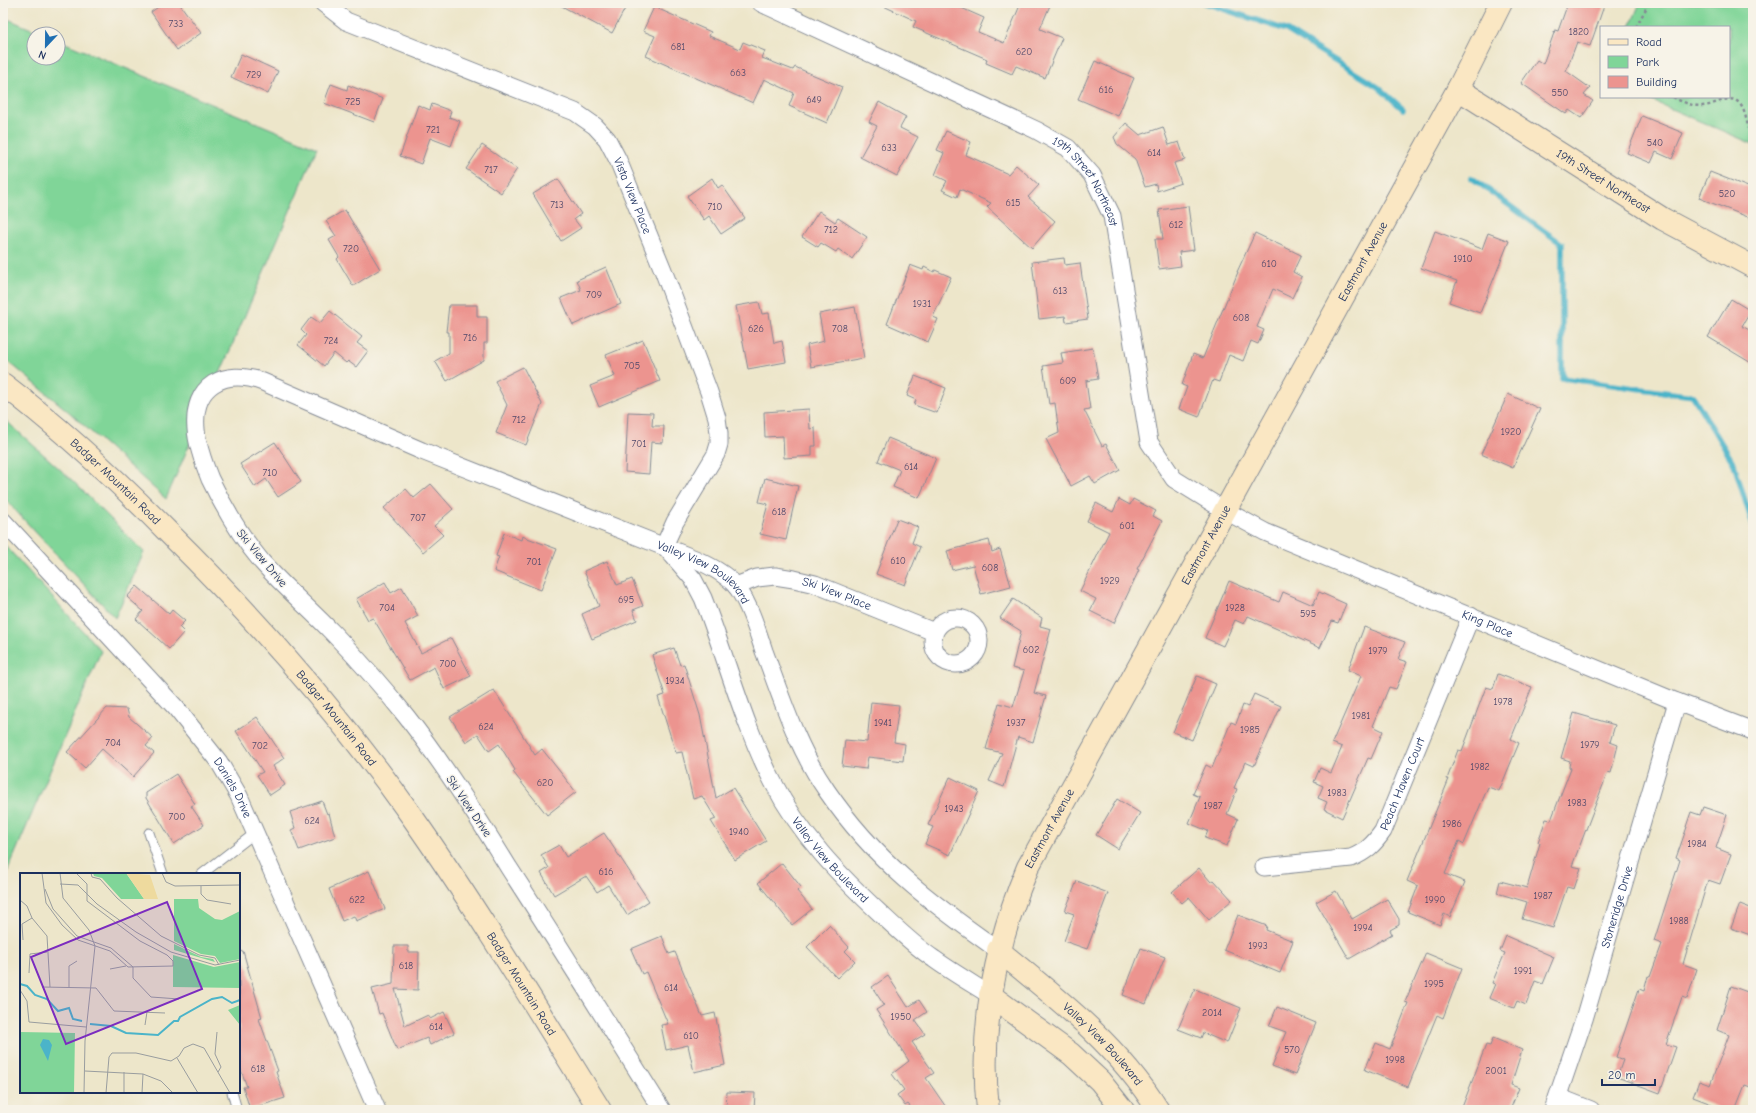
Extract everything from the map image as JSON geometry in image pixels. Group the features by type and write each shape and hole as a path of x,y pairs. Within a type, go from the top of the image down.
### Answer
{"main road":[{"name":"Eastmont Avenue","path":"988,1110 985,1061 990,995 998,950 1017,892 1040,842 1458,89 1501,3"},
{"name":"19th Street Northeast","path":"1458,89 1663,219 1753,267"},
{"name":"Badger Mountain Road","path":"3,384 91,457 160,524 222,586 324,703 370,760 445,864 600,1110"},
{"name":"Valley View Boulevard","path":"998,950 1076,1014 1118,1057 1150,1096 1158,1110"},
{"name":"Valley View Boulevard","path":"990,995 1071,1054 1100,1081 1123,1110"}],"street":[{"name":"Vista View Place","path":"324,3 346,21 576,112 595,126 607,139 618,160 663,270 709,392 718,425 719,444 716,454 675,522 664,546"},
{"name":"19th Street Northeast","path":"762,3 1036,130 1068,148 1092,175 1112,216 1149,442 1174,479 1224,510"},
{"name":"Ski View Drive","path":"662,1110 477,817 418,731 360,662 262,562 234,524 210,477 198,444 196,418 198,407 204,393 213,383 229,377 251,378 276,387 422,452 664,546"},
{"name":"King Place","path":"1224,510 1265,532 1677,702 1753,731"},
{"name":"Daniels Drive","path":"3,521 198,734 230,779 377,1110"},
{"name":"Valley View Boulevard","path":"664,546 712,567 736,586 748,609 798,742 826,791 852,825 877,854 913,887 998,950"},
{"name":"Valley View Boulevard","path":"664,546 684,566 703,598 753,736 773,782 798,824 823,857 852,887 892,924 932,959 990,995"},
{"name":"Ski View Place","path":"736,586 757,578 775,576 794,579 815,584 934,632"},
{"name":"Peach Haven Court","path":"1264,867 1351,858 1364,852 1375,843 1383,831 1471,616"},
{"name":"Stoneridge Drive","path":"1555,1104 1584,1018 1677,702"},
{"path":"1555,1104 1591,1110"}],"lane":[{"path":"149,833 163,873"},
{"path":"203,873 255,834"},
{"path":"232,1093 237,1110"}],"path":[{"path":"1637,26 1649,3"},
{"path":"1675,98 1692,105 1703,106 1725,99 1736,100 1742,108 1753,136"}],"green space":[{"path":"1640,3 1753,3 1753,144 1645,98 1730,98 1730,26 1630,26"},
{"path":"3,17 26,27 26,66 66,66 66,43 317,148 166,499 69,412 3,357"},
{"path":"3,418 73,481 144,552 115,618 3,497"},
{"path":"3,543 101,651 3,882"}],"building":[{"path":"164,3 179,3 201,33 177,50 151,12"},
{"path":"556,3 628,3 612,33"},
{"path":"877,3 950,3 984,18 978,32 1004,43 1021,3 1051,3 1040,29 1062,38 1045,78 1016,66 1012,74 986,63 987,59 913,27 916,21"},
{"path":"1568,3 1605,3 1590,46 1577,42 1566,71 1590,88 1584,95 1593,101 1581,118 1569,110 1566,114 1521,83 1537,60 1543,64 1555,30 1558,31"},
{"path":"654,7 711,32 709,36 740,49 743,42 765,51 762,58 793,70 795,67 842,87 827,123 789,106 794,93 764,79 753,103 646,56 655,36 643,31"},
{"path":"241,54 278,71 268,94 231,77"},
{"path":"1095,61 1134,78 1118,116 1078,99"},
{"path":"331,84 347,90 348,85 383,99 374,122 324,103"},
{"path":"879,102 906,117 900,128 918,137 897,176 860,157 877,126 869,122"},
{"path":"432,104 451,111 449,117 460,121 451,146 430,138 421,164 400,156 418,105 430,110"},
{"path":"1642,116 1683,133 1672,159 1656,152 1651,163 1627,153"},
{"path":"1126,123 1140,135 1163,127 1169,145 1179,142 1185,160 1174,163 1181,183 1157,191 1156,184 1145,187 1135,159 1117,144 1114,137"},
{"path":"946,131 971,142 966,155 1008,174 1016,165 1039,185 1028,197 1055,221 1032,248 987,207 991,203 960,189 957,197 942,190 947,181 935,175 944,153 937,150"},
{"path":"482,145 517,169 501,193 466,169"},
{"path":"1710,172 1753,189 1753,219 1699,198"},
{"path":"712,178 718,188 722,185 745,218 721,234 709,216 704,220 687,196"},
{"path":"558,179 581,214 574,219 581,228 561,241 533,194"},
{"path":"1188,206 1194,250 1179,252 1181,266 1159,269 1155,239 1163,239 1159,210"},
{"path":"345,210 380,269 353,286 337,259 339,257 329,240 336,236 326,221"},
{"path":"819,211 835,222 838,218 867,237 852,259 838,249 836,252 821,243 818,247 802,237"},
{"path":"1435,231 1482,249 1488,233 1509,241 1480,313 1449,302 1457,281 1421,268"},
{"path":"1255,233 1301,255 1293,272 1302,277 1292,298 1273,289 1257,327 1264,330 1258,344 1251,341 1243,361 1229,355 1219,382 1213,380 1199,417 1179,409 1187,387 1182,385 1193,354 1203,358 1237,272"},
{"path":"1064,258 1065,265 1080,263 1088,319 1066,322 1065,316 1039,319 1032,262"},
{"path":"910,265 923,270 924,267 934,272 935,270 951,277 933,317 938,319 928,342 887,324"},
{"path":"606,267 621,304 573,325 561,298 581,290 577,280"},
{"path":"1731,299 1751,311 1742,326 1753,332 1753,364 1708,337"},
{"path":"759,302 762,314 769,313 774,343 782,341 786,362 748,369 736,306"},
{"path":"449,305 477,305 477,317 487,317 487,343 484,343 484,360 447,381 435,361 449,353 449,332 446,332"},
{"path":"855,307 864,358 811,367 807,345 824,341 819,314"},
{"path":"330,311 362,337 357,343 368,351 356,367 348,361 346,363 334,353 324,366 298,345 306,335 301,330 311,317 320,323"},
{"path":"643,340 660,381 599,407 590,386 615,376 606,355"},
{"path":"1093,348 1098,379 1086,381 1090,409 1084,410 1102,446 1106,444 1120,470 1095,484 1090,476 1071,486 1046,439 1059,433 1055,403 1049,404 1043,366 1063,363 1061,353"},
{"path":"523,367 542,404 526,445 496,433 507,405 495,381"},
{"path":"915,376 946,388 937,413 914,405 916,400 907,396"},
{"path":"1508,394 1540,409 1513,468 1481,454"},
{"path":"809,409 810,429 815,428 816,446 812,446 812,456 784,458 783,436 765,437 764,412"},
{"path":"628,412 653,413 652,426 664,426 663,443 651,442 649,474 625,472"},
{"path":"888,438 936,458 919,498 893,487 900,470 878,461"},
{"path":"275,442 301,482 278,497 266,479 255,487 240,464"},
{"path":"765,478 798,486 786,540 760,534 768,504 759,502"},
{"path":"431,484 453,509 434,526 443,535 423,552 384,508 406,489 414,498"},
{"path":"1119,499 1130,505 1133,499 1156,511 1153,516 1162,521 1137,569 1139,570 1114,623 1090,611 1096,599 1080,591 1109,532 1087,521 1096,503 1113,512"},
{"path":"897,519 918,527 912,543 920,547 905,585 876,574"},
{"path":"504,533 521,540 522,536 557,549 541,590 494,571 499,557 496,556"},
{"path":"989,540 992,552 1000,549 1011,586 981,594 973,565 952,570 947,551"},
{"path":"607,561 617,585 632,579 643,606 633,610 637,620 592,639 582,614 599,606 584,571"},
{"path":"1229,581 1279,602 1283,592 1313,605 1319,592 1346,604 1338,623 1332,621 1320,648 1248,616 1244,624 1235,620 1223,646 1205,638"},
{"path":"385,582 391,593 402,587 418,616 405,623 421,653 451,638 471,676 444,689 434,667 410,680 373,618 368,620 356,599"},
{"path":"137,586 169,614 172,610 185,621 179,627 184,632 169,649 136,619 143,611 127,597"},
{"path":"1013,599 1042,618 1040,626 1051,629 1034,693 1046,696 1033,742 1018,737 1004,787 989,781 1002,753 986,749 999,703 1013,707 1024,671 1012,668 1021,631 1000,618"},
{"path":"1364,627 1405,642 1398,659 1407,662 1396,689 1389,687 1373,726 1383,731 1371,759 1368,758 1342,818 1324,809 1327,802 1318,798 1323,786 1314,782 1320,768 1331,773 1342,747 1332,743 1361,676 1348,670"},
{"path":"674,648 680,665 684,664 700,715 716,798 733,788 766,841 735,860 711,821 716,819 702,796 693,799 682,752 676,753 658,697 665,695 652,655"},
{"path":"1498,674 1532,687 1511,739 1519,743 1499,791 1488,787 1464,844 1459,841 1445,874 1465,882 1450,917 1444,914 1440,925 1408,912 1418,886 1407,881 1449,779 1447,779 1458,750 1462,751 1486,687 1493,689"},
{"path":"1197,676 1216,684 1192,740 1173,732"},
{"path":"494,690 535,755 542,749 576,792 547,815 513,772 515,770 499,744 489,751 478,734 466,742 450,717"},
{"path":"1254,694 1281,706 1254,766 1245,762 1234,788 1237,789 1227,814 1238,819 1227,846 1205,838 1208,831 1189,823 1200,797 1193,794 1206,765 1212,768 1231,722 1236,724 1243,705 1248,707"},
{"path":"871,702 899,705 894,742 905,744 903,761 868,757 866,769 842,766 845,740 867,742"},
{"path":"107,708 127,709 129,717 153,738 146,746 154,753 133,777 102,749 85,768 67,752"},
{"path":"1574,713 1615,725 1610,742 1618,745 1611,773 1608,772 1572,866 1581,868 1574,889 1567,887 1553,928 1522,919 1527,902 1497,893 1500,881 1527,888 1540,843 1538,842 1546,819 1551,820 1571,768 1569,767 1570,761 1561,758"},
{"path":"257,717 284,758 273,766 285,785 270,795 257,775 263,772 236,731"},
{"path":"176,774 195,804 191,806 204,825 174,844 146,798 146,793"},
{"path":"950,777 979,791 950,855 925,844 933,827 928,825"},
{"path":"1117,799 1140,813 1118,849 1096,835"},
{"path":"322,801 327,814 329,813 335,837 299,850 291,830 295,828 290,812"},
{"path":"1703,807 1727,815 1716,848 1731,854 1720,884 1708,880 1683,964 1697,969 1687,999 1682,997 1666,1044 1676,1047 1660,1093 1617,1077 1623,1060 1616,1057 1639,989 1644,991 1648,976 1650,977 1662,944 1654,941 1680,860 1676,858 1691,812 1700,815"},
{"path":"604,833 649,901 627,915 608,885 597,892 586,876 554,895 541,873 549,868 541,855 559,845 566,857"},
{"path":"782,863 801,887 797,891 812,909 792,925 758,883"},
{"path":"1199,868 1211,882 1214,880 1232,900 1209,920 1189,897 1182,903 1172,892"},
{"path":"369,871 385,909 356,921 354,916 342,921 329,889"},
{"path":"1077,881 1108,893 1087,949 1064,941 1074,914 1065,911"},
{"path":"1336,891 1352,919 1387,899 1399,919 1399,925 1390,930 1392,934 1349,959 1316,902"},
{"path":"1740,904 1753,909 1753,936 1731,928"},
{"path":"1238,915 1267,926 1266,930 1293,941 1280,973 1224,950"},
{"path":"829,925 849,947 845,951 855,961 837,978 807,947"},
{"path":"662,936 669,954 675,952 702,1016 715,1013 725,1065 694,1072 688,1045 666,1050 661,1025 668,1024 646,972 642,974 631,949"},
{"path":"1506,936 1554,957 1543,984 1535,981 1526,1005 1517,1001 1514,1008 1489,998 1495,984 1492,983 1505,953 1500,951"},
{"path":"394,946 408,946 408,952 419,952 418,990 395,989 405,1026 428,1015 430,1019 444,1012 454,1033 430,1045 427,1038 397,1050 382,1013 379,1014 372,989 393,984"},
{"path":"1141,948 1165,957 1146,1004 1123,995"},
{"path":"243,951 262,1018 259,1019 278,1071 276,1072 285,1098 250,1109 243,1087 247,1087 240,1067 240,952"},
{"path":"1426,953 1462,968 1443,1018 1437,1015 1408,1087 1365,1070 1376,1043 1390,1049 1408,1003 1405,1002"},
{"path":"888,976 908,1007 919,1000 927,1012 915,1020 925,1034 912,1042 934,1073 926,1078 948,1110 913,1110 908,1104 905,1106 897,1095 904,1090 892,1074 909,1061 876,1010 884,1005 872,987"},
{"path":"1731,986 1753,994 1753,1088 1745,1085 1735,1110 1727,1110 1693,1097 1699,1081 1710,1085 1729,1035 1717,1030"},
{"path":"1195,989 1241,1008 1227,1043 1203,1033 1201,1038 1178,1029"},
{"path":"1277,1007 1316,1023 1295,1075 1272,1066 1286,1032 1269,1026"},
{"path":"1493,1038 1522,1050 1511,1085 1519,1088 1510,1110 1461,1110 1486,1045 1490,1046"},
{"path":"727,1092 755,1093 754,1110 726,1110"}],"waterway":[{"path":"1205,3 1286,30 1378,87 1403,109"},
{"path":"1472,178 1562,244 1562,378 1693,396 1734,464 1753,526"}]}
